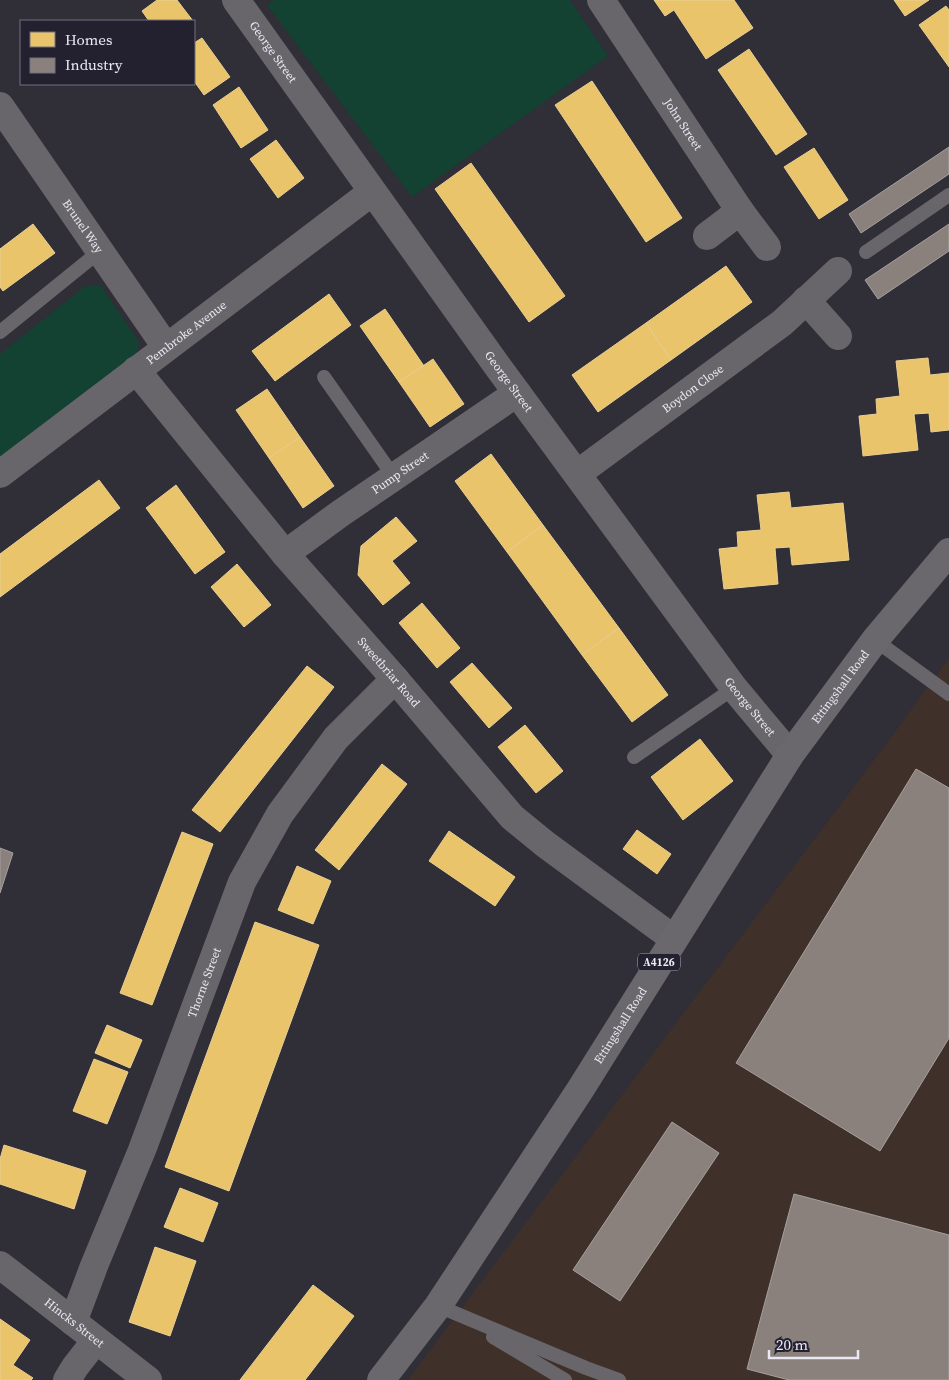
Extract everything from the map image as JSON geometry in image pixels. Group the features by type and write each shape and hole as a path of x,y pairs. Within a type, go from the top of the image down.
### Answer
{"main road":[{"name":"Ettingshall Road","path":"381,1380 438,1306 580,1090 790,755 875,640 949,552"}],"street":[{"name":"George Street","path":"236,0 517,393 734,688 790,755"},
{"name":"John Street","path":"601,0 740,212 767,248"},
{"name":"Brunel Way","path":"0,106 166,347"},
{"name":"Pembroke Avenue","path":"0,474 372,192"},
{"path":"708,236 740,212"},
{"name":"Boydon Close","path":"577,474 782,323 838,271"},
{"path":"806,300 838,336"},
{"name":"Sweetbriar Road","path":"136,370 285,554 395,679 512,817 544,844 674,939"},
{"name":"Pump Street","path":"285,554 341,513 517,393"},
{"name":"Thorne Street","path":"74,1322 94,1266 142,1150 242,882 280,814 336,738 395,679"},
{"name":"Hincks Street","path":"0,1265 148,1380"},
{"path":"67,1380 96,1340"}],"lane":[{"path":"866,252 949,195"},
{"path":"0,332 100,251"},
{"path":"324,377 394,477"},
{"path":"875,640 949,694"},
{"path":"634,757 734,688"},
{"path":"438,1306 565,1380"},
{"path":"438,1306 619,1380"}],"shaded area":[{"path":"949,658 949,1380 408,1380 892,736"}],"green space":[{"path":"274,0 570,0 608,56 412,197 267,5"},
{"path":"87,285 101,286 139,342 137,353 0,458 0,354"}],"building: Homes":[{"path":"157,0 177,0 192,20 148,20 142,11"},
{"path":"654,0 734,0 753,28 706,59 674,10 665,16"},
{"path":"894,0 929,0 905,16"},
{"path":"946,6 949,10 949,67 919,25"},
{"path":"202,38 230,77 204,95 195,82 195,42"},
{"path":"749,49 807,134 776,155 718,70"},
{"path":"592,81 682,218 646,242 555,105"},
{"path":"239,87 268,130 241,148 213,105"},
{"path":"276,140 304,178 278,198 250,159"},
{"path":"814,148 848,200 819,219 784,167"},
{"path":"471,163 565,296 529,322 435,189"},
{"path":"33,224 55,253 3,291 0,287 0,249"},
{"path":"726,266 752,302 671,360 646,323"},
{"path":"329,294 351,325 275,381 252,351"},
{"path":"385,309 424,366 399,382 360,326"},
{"path":"646,323 671,360 598,412 572,375"},
{"path":"928,358 930,375 949,373 949,430 931,432 929,413 914,414 918,450 863,456 859,416 877,414 876,399 900,396 896,361"},
{"path":"433,359 464,404 430,427 399,382"},
{"path":"267,389 300,437 269,458 236,410"},
{"path":"300,437 334,486 303,508 269,458"},
{"path":"491,454 543,525 507,552 455,481"},
{"path":"99,480 120,508 0,597 0,554"},
{"path":"176,485 225,552 195,574 146,508"},
{"path":"789,492 791,508 843,503 849,560 792,565 790,547 775,548 778,584 724,589 719,549 738,547 737,532 761,530 757,495"},
{"path":"396,517 417,541 392,561 410,583 383,605 358,575 361,546"},
{"path":"543,525 619,628 582,655 507,552"},
{"path":"237,564 271,605 244,627 211,587"},
{"path":"422,603 460,648 437,668 399,623"},
{"path":"619,628 668,695 632,722 582,655"},
{"path":"472,663 512,708 489,728 450,682"},
{"path":"307,666 334,687 220,832 192,810"},
{"path":"525,725 563,771 536,793 498,747"},
{"path":"700,739 733,781 683,820 651,777"},
{"path":"382,764 407,784 339,870 315,850"},
{"path":"637,830 671,854 657,874 623,849"},
{"path":"449,831 515,877 495,906 429,861"},
{"path":"182,832 213,844 152,1005 120,993"},
{"path":"297,866 331,881 313,924 278,910"},
{"path":"255,922 319,945 229,1191 165,1167"},
{"path":"107,1025 142,1040 130,1068 95,1053"},
{"path":"94,1059 128,1072 107,1124 73,1111"},
{"path":"4,1145 86,1171 74,1209 0,1184 0,1159"},
{"path":"180,1188 218,1203 203,1242 164,1227"},
{"path":"155,1247 196,1261 170,1336 129,1322"},
{"path":"313,1285 354,1316 305,1380 240,1380"},
{"path":"0,1319 30,1340 13,1365 33,1378 31,1380 0,1380"}],"building: Industry":[{"path":"949,147 949,174 861,233 849,214"},
{"path":"949,224 949,251 878,299 865,280"},
{"path":"916,769 949,788 949,1038 880,1151 736,1063"},
{"path":"0,848 13,853 0,893"},
{"path":"672,1122 719,1153 620,1301 573,1270"},
{"path":"794,1194 949,1235 949,1380 789,1380 747,1369"}]}
